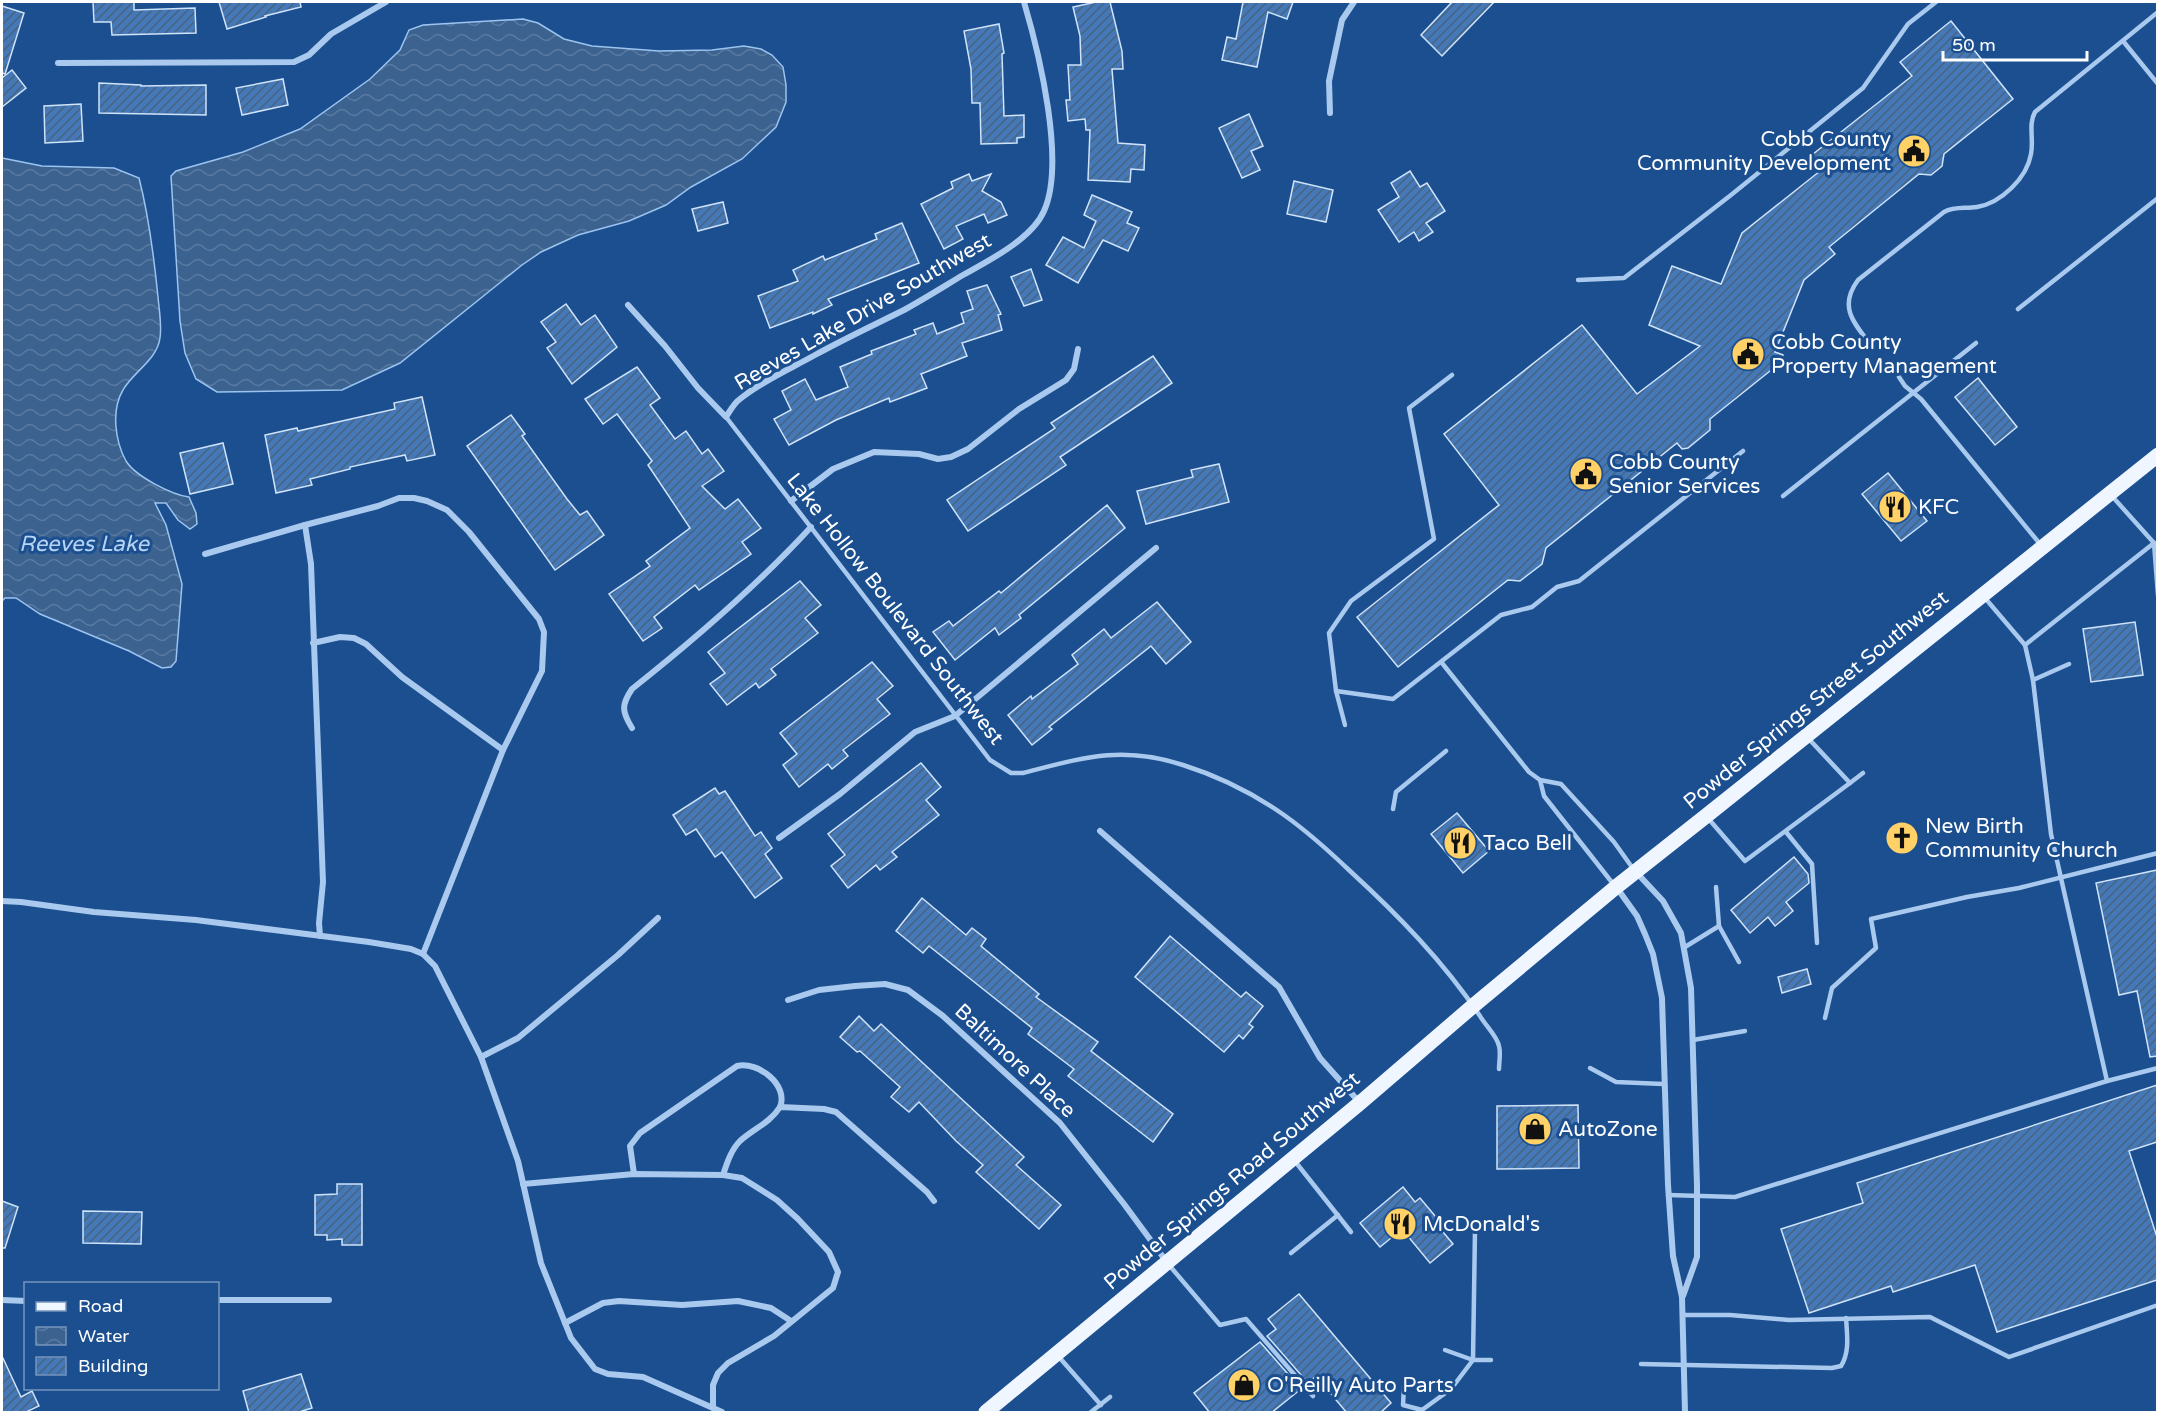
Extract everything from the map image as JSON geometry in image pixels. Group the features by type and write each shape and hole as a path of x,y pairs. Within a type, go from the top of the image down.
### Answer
{"main road":[{"name":"Powder Springs Street Southwest","path":"1503,981 1635,871 2157,455"},
{"name":"Powder Springs Road Southwest","path":"986,1413 1360,1103 1503,981"}],"street":[{"path":"58,63 294,62 309,55 331,34 386,2"},
{"name":"Reeves Lake Drive Southwest","path":"726,417 738,400 755,389 839,342 905,309 999,255 1022,237 1043,214 1050,194 1053,165 1052,132 1035,39 1024,2"},
{"path":"1330,113 1329,81 1342,20 1354,2"},
{"path":"628,305 665,346 698,388 726,417"},
{"path":"791,501 833,469 874,452 919,454 938,459 951,457 968,449 1018,409 1066,380 1074,369 1078,349"},
{"path":"205,554 378,506 399,498 414,498 447,510 469,532 540,619 544,632 542,671 503,750 423,954"},
{"path":"305,525 311,564 322,882 320,936"},
{"path":"632,728 624,714 625,699 632,689 699,635 776,565 811,527"},
{"path":"779,838 840,794 915,732 955,716 1156,548"},
{"path":"313,643 340,637 354,638 366,644 402,677 503,750"},
{"path":"1100,831 1279,987 1320,1058 1360,1103"},
{"path":"1635,871 1672,914 1685,947 1692,988 1697,1257 1682,1297"},
{"path":"1616,887 1637,916 1653,954 1662,998 1668,1195 1673,1256 1682,1297 1685,1413"},
{"path":"2,901 94,912 196,920 369,942 411,949 423,954 435,966 481,1057 518,1161 541,1263 571,1338 595,1369 608,1374 643,1377 722,1413"},
{"path":"481,1057 518,1038 618,955 658,918"},
{"name":"Baltimore Place","path":"788,1000 819,990 855,986 885,984 908,990 943,1016 1060,1123 1166,1262"},
{"path":"634,1174 630,1146 640,1133 743,1064 757,1068 770,1077 783,1096 780,1107 755,1132 741,1141 732,1152 723,1175"},
{"path":"780,1107 824,1109 836,1112 927,1191 934,1202"},
{"path":"523,1184 634,1174 723,1175 742,1178 777,1200 817,1237 829,1252 838,1272 833,1288 774,1336 728,1363 718,1373 713,1385 713,1408"},
{"path":"2,1300 24,1301"},
{"path":"219,1300 329,1300"},
{"path":"565,1323 603,1304 619,1301 682,1305 738,1301 771,1308 791,1321"}],"lane":[{"path":"1578,280 1624,278 1722,202 1863,88 1908,24 1936,2"},
{"path":"1871,345 1855,325 1848,308 1850,292 1858,280 1944,212 1954,208 1982,206 2002,196 2021,177 2029,162 2033,116 2036,112 2157,12"},
{"path":"2123,41 2157,84"},
{"path":"2018,309 2157,198"},
{"path":"1783,496 1976,343"},
{"path":"1345,725 1336,691 1329,633 1351,601 1434,539 1409,408 1452,375"},
{"path":"1899,377 1929,408 2042,547"},
{"name":"Lake Hollow Boulevard Southwest","path":"726,417 990,760 1011,773 1023,773 1096,755 1128,754 1152,757 1182,765 1251,795 1283,814 1313,837 1360,880 1436,956 1499,1046 1499,1069"},
{"path":"1336,691 1393,699 1501,615 1532,607 1557,587 1579,581 1743,451"},
{"path":"2109,493 2154,543 2157,595"},
{"path":"2025,645 2154,543"},
{"path":"1982,594 2025,645 2033,680 2051,834 2107,1082"},
{"path":"1442,663 1529,771 1540,780 1561,784 1614,842 1635,871"},
{"path":"2033,680 2069,664"},
{"path":"1806,736 1850,783"},
{"path":"1393,809 1396,792 1446,751"},
{"path":"1706,816 1745,861 1863,773"},
{"path":"1540,780 1544,796 1616,887"},
{"path":"1786,831 1812,864 1817,943"},
{"path":"1825,1018 1832,988 1876,948 1871,919 2061,878 2157,853"},
{"path":"1716,887 1719,926 1738,962"},
{"path":"1685,947 1719,926"},
{"path":"1693,1040 1745,1031"},
{"path":"1590,1068 1616,1082 1663,1084"},
{"path":"1668,1195 1735,1197 2157,1068"},
{"path":"1292,1158 1351,1232"},
{"path":"1291,1253 1338,1215"},
{"path":"1404,1386 1403,1405 1422,1410 1451,1389 1473,1360 1475,1230"},
{"path":"1166,1262 1220,1325 1246,1319 1313,1396"},
{"path":"1683,1315 1730,1315 1789,1320 1930,1317 2009,1357 2157,1305"},
{"path":"1641,1364 1832,1368 1841,1366 1846,1359 1846,1318"},
{"path":"1445,1350 1473,1360 1491,1360"},
{"path":"1056,1354 1101,1405"},
{"path":"1091,1413 1110,1398"}],"water":[{"path":"523,19 538,23 564,39 592,46 659,51 712,50 744,46 761,49 772,55 783,67 786,102 776,127 742,159 691,187 666,205 629,221 578,235 541,252 400,363 342,390 217,392 196,379 185,353 180,321 171,176 176,171 243,152 300,129 370,79 400,50 409,30 423,25"},
{"name":"Reeves Lake","path":"2,158 42,166 114,168 139,178 153,252 161,333 154,353 127,384 119,398 116,426 122,453 131,467 154,484 173,493 189,497 196,513 197,524 190,529 178,520 166,503 155,503 166,525 182,584 176,661 171,667 162,668 129,651 40,614 16,598 5,598 2,601"}],"building":[{"path":"93,2 134,2 134,10 195,8 196,33 112,35 111,22 94,22"},
{"path":"219,2 300,2 301,7 227,29"},
{"path":"1096,2 1110,2 1122,51 1123,69 1112,69 1118,143 1145,145 1144,170 1131,169 1130,182 1088,180 1090,130 1086,130 1085,119 1068,121 1066,100 1070,100 1068,65 1081,65 1080,36 1073,7"},
{"path":"1243,2 1293,2 1287,19 1268,12 1257,67 1222,60 1227,37 1236,39"},
{"path":"1452,2 1494,2 1442,56 1421,35"},
{"path":"2,6 24,13 5,74 2,73"},
{"path":"1951,21 2013,99 1944,154 1942,166 1931,175 1919,174 1829,247 1835,254 1804,280 1775,352 1783,355 1776,373 1770,371 1710,419 1710,430 1688,448 1682,449 1677,443 1546,548 1542,564 1520,581 1508,580 1398,667 1357,617 1499,505 1444,434 1582,325 1637,394 1700,346 1649,325 1672,266 1721,284 1742,233 1820,171 1808,158 1912,76 1900,62"},
{"path":"999,24 1004,53 1002,54 1004,116 1024,115 1024,137 1017,138 1017,143 981,144 980,103 972,103 971,69 964,31"},
{"path":"12,70 26,88 2,107 2,78"},
{"path":"283,79 288,105 242,115 236,88"},
{"path":"99,83 141,86 206,85 206,115 99,113"},
{"path":"81,104 83,141 45,143 44,106"},
{"path":"1249,114 1263,146 1251,151 1260,170 1242,178 1219,128"},
{"path":"1410,171 1420,187 1427,183 1445,211 1426,223 1433,232 1419,241 1414,232 1399,242 1378,210 1399,197 1391,183"},
{"path":"969,174 972,181 991,174 982,191 1001,202 1007,215 988,223 984,214 956,226 963,239 944,249 921,204 953,188 951,182"},
{"path":"1294,181 1333,190 1326,222 1287,214"},
{"path":"1092,195 1132,212 1127,223 1139,228 1128,251 1103,240 1078,283 1046,265 1063,237 1084,248 1096,221 1084,215"},
{"path":"723,202 728,223 698,231 692,209"},
{"path":"902,223 919,263 828,299 832,305 813,314 813,312 770,328 758,296 798,281 793,270 823,256 825,260 877,239 875,234"},
{"path":"1031,269 1042,300 1024,306 1011,277"},
{"path":"987,285 1001,314 998,315 1002,330 962,343 967,356 921,374 927,388 890,402 889,398 836,420 789,445 774,419 791,410 782,391 805,379 816,400 848,387 840,367 872,354 871,351 916,334 914,330 933,323 937,334 964,323 961,313 973,309 967,291"},
{"path":"566,304 581,325 595,315 617,347 572,384 547,348 556,342 541,322"},
{"path":"1153,356 1172,383 1060,457 1066,465 968,531 947,500 1055,428 1051,423"},
{"path":"637,367 660,398 650,405 675,439 686,431 702,454 708,449 724,471 702,486 725,509 738,499 761,528 742,542 751,554 699,590 695,585 654,617 662,628 643,641 609,594 650,566 646,561 690,528 648,465 652,461 617,414 603,424 585,399"},
{"path":"1978,378 2017,427 1995,445 1955,397"},
{"path":"422,397 435,455 407,461 405,455 350,467 350,469 310,479 312,485 276,493 265,435 297,428 298,431 395,409 394,403"},
{"path":"511,415 525,434 522,436 567,499 580,515 587,511 604,535 555,570 467,446"},
{"path":"223,443 233,484 190,494 180,453"},
{"path":"1219,464 1229,502 1146,524 1137,491 1193,477 1191,470"},
{"name":"KFC","path":"1888,473 1927,521 1901,541 1862,494"},
{"path":"1107,505 1125,528 1019,615 1021,618 999,635 995,628 955,660 933,632 949,621 953,626 999,591 1001,593"},
{"path":"800,581 821,605 805,618 818,633 771,669 776,675 759,688 756,683 727,705 710,684 725,673 708,652"},
{"path":"1157,602 1191,642 1166,664 1151,646 1049,727 1052,729 1032,745 1008,715 1031,696 1032,699 1078,664 1072,655 1104,629 1111,638"},
{"path":"2135,622 2143,675 2091,682 2083,629"},
{"path":"872,662 893,686 877,699 890,714 843,750 848,756 832,769 828,764 799,787 783,765 797,754 780,733"},
{"path":"921,763 941,787 926,800 939,815 892,852 897,857 880,870 876,865 848,888 831,866 845,855 828,834"},
{"path":"715,788 719,794 725,791 755,836 761,832 772,848 765,854 782,878 755,898 722,852 715,857 696,829 686,835 673,815"},
{"name":"Taco Bell","path":"1457,813 1489,851 1463,873 1431,834"},
{"path":"1794,857 1808,874 1809,883 1786,902 1793,911 1775,926 1768,917 1750,933 1731,910"},
{"path":"2157,870 2157,1056 2150,1057 2137,991 2119,995 2096,883"},
{"path":"922,898 966,935 972,928 986,939 981,946 1039,994 1036,997 1098,1042 1091,1051 1173,1114 1153,1142 1068,1076 1074,1069 1028,1034 1032,1028 929,946 923,953 896,931"},
{"path":"1170,936 1241,997 1246,992 1263,1006 1249,1024 1253,1027 1243,1039 1239,1035 1224,1052 1135,977"},
{"path":"1807,969 1811,984 1782,993 1778,977"},
{"path":"859,1016 874,1031 881,1024 1024,1157 1016,1165 1061,1205 1039,1229 976,1172 983,1165 956,1141 919,1102 909,1112 891,1097 900,1087 860,1051 857,1052 840,1037"},
{"path":"2157,1085 2157,1142 2129,1151 2157,1237 2157,1280 1997,1332 1975,1265 1893,1292 1891,1286 1809,1313 1781,1229 1863,1203 1857,1183"},
{"path":"1578,1105 1579,1168 1497,1169 1497,1106"},
{"path":"337,1184 362,1184 362,1245 342,1245 342,1239 327,1240 327,1235 315,1235 315,1195 337,1194"},
{"name":"McDonald's","path":"1403,1187 1415,1202 1420,1198 1441,1223 1438,1226 1453,1244 1430,1263 1402,1229 1380,1247 1360,1223"},
{"path":"2,1201 18,1207 5,1248 2,1248"},
{"path":"83,1211 142,1212 141,1244 83,1243"},
{"path":"1299,1294 1391,1403 1380,1413 1347,1413 1316,1376 1308,1383 1267,1336 1276,1329 1268,1319"},
{"path":"1260,1342 1301,1389 1271,1413 1210,1413 1194,1393"},
{"path":"2,1356 21,1397 32,1391 39,1406 28,1411 29,1413 2,1413"},
{"path":"301,1374 312,1408 296,1413 249,1413 243,1391"}],"place":[{"name":"Cobb County Community Development","path":"1914,151"},
{"name":"Cobb County Property Management","path":"1748,354"},
{"name":"Cobb County Senior Services","path":"1586,474"},
{"name":"KFC","path":"1895,507"},
{"name":"New Birth Community Church","path":"1902,838"},
{"name":"Taco Bell","path":"1460,843"},
{"name":"AutoZone","path":"1535,1129"},
{"name":"McDonald's","path":"1400,1224"},
{"name":"O'Reilly Auto Parts","path":"1244,1385"}]}
